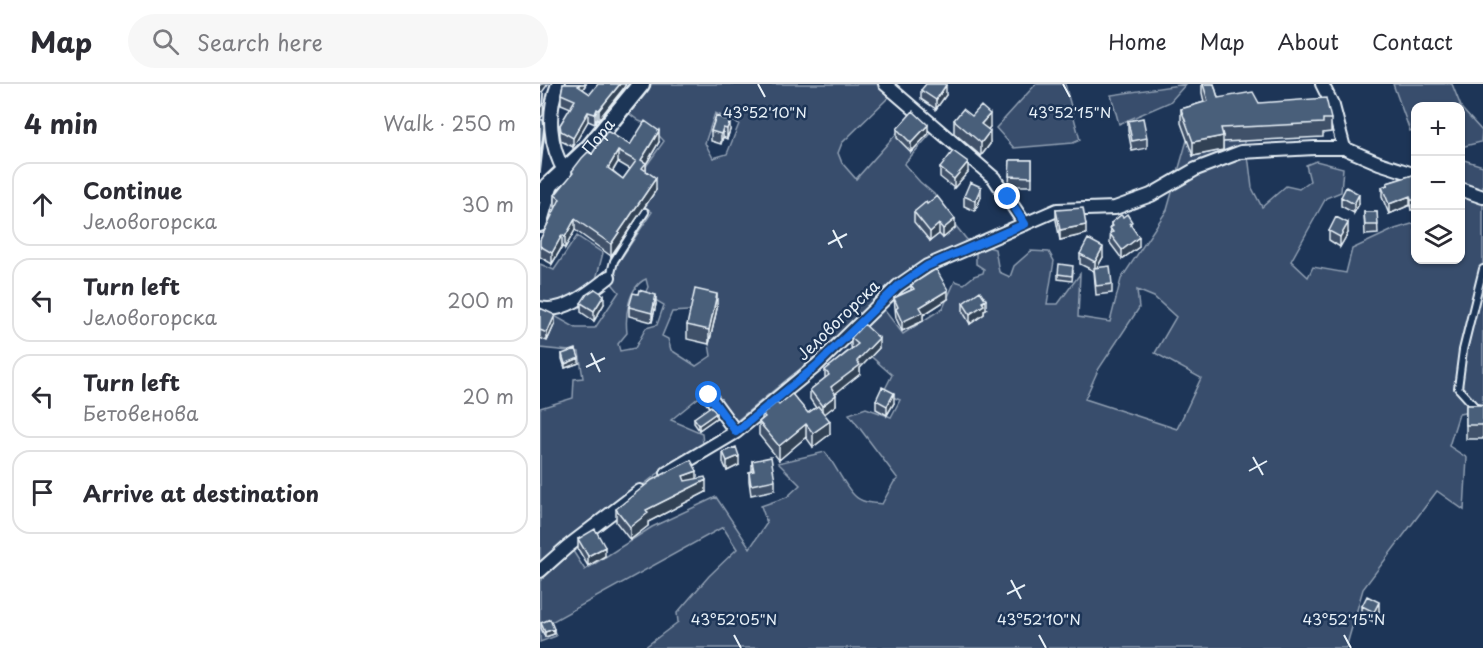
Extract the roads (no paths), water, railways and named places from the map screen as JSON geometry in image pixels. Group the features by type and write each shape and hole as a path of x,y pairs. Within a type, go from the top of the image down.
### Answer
{"street":[{"path":"552,183 555,151 551,128 553,97 558,84"},
{"name":"Пора","path":"540,225 552,183 607,128 641,84"},
{"path":"885,84 994,178 1025,224"},
{"path":"1322,84 1333,106 1344,148"},
{"name":"Јеловогорска","path":"540,571 625,501 736,432 816,366 898,286 927,266 1057,210 1115,208 1151,195 1196,169 1241,152 1344,148 1411,173"},
{"path":"1465,190 1483,197"},
{"path":"540,308 550,311 568,305 609,277"},
{"path":"709,395 736,432"}],"lane":[{"path":"609,277 614,261 645,212"},
{"path":"1483,269 1463,350 1458,388 1476,408 1483,409"}]}
